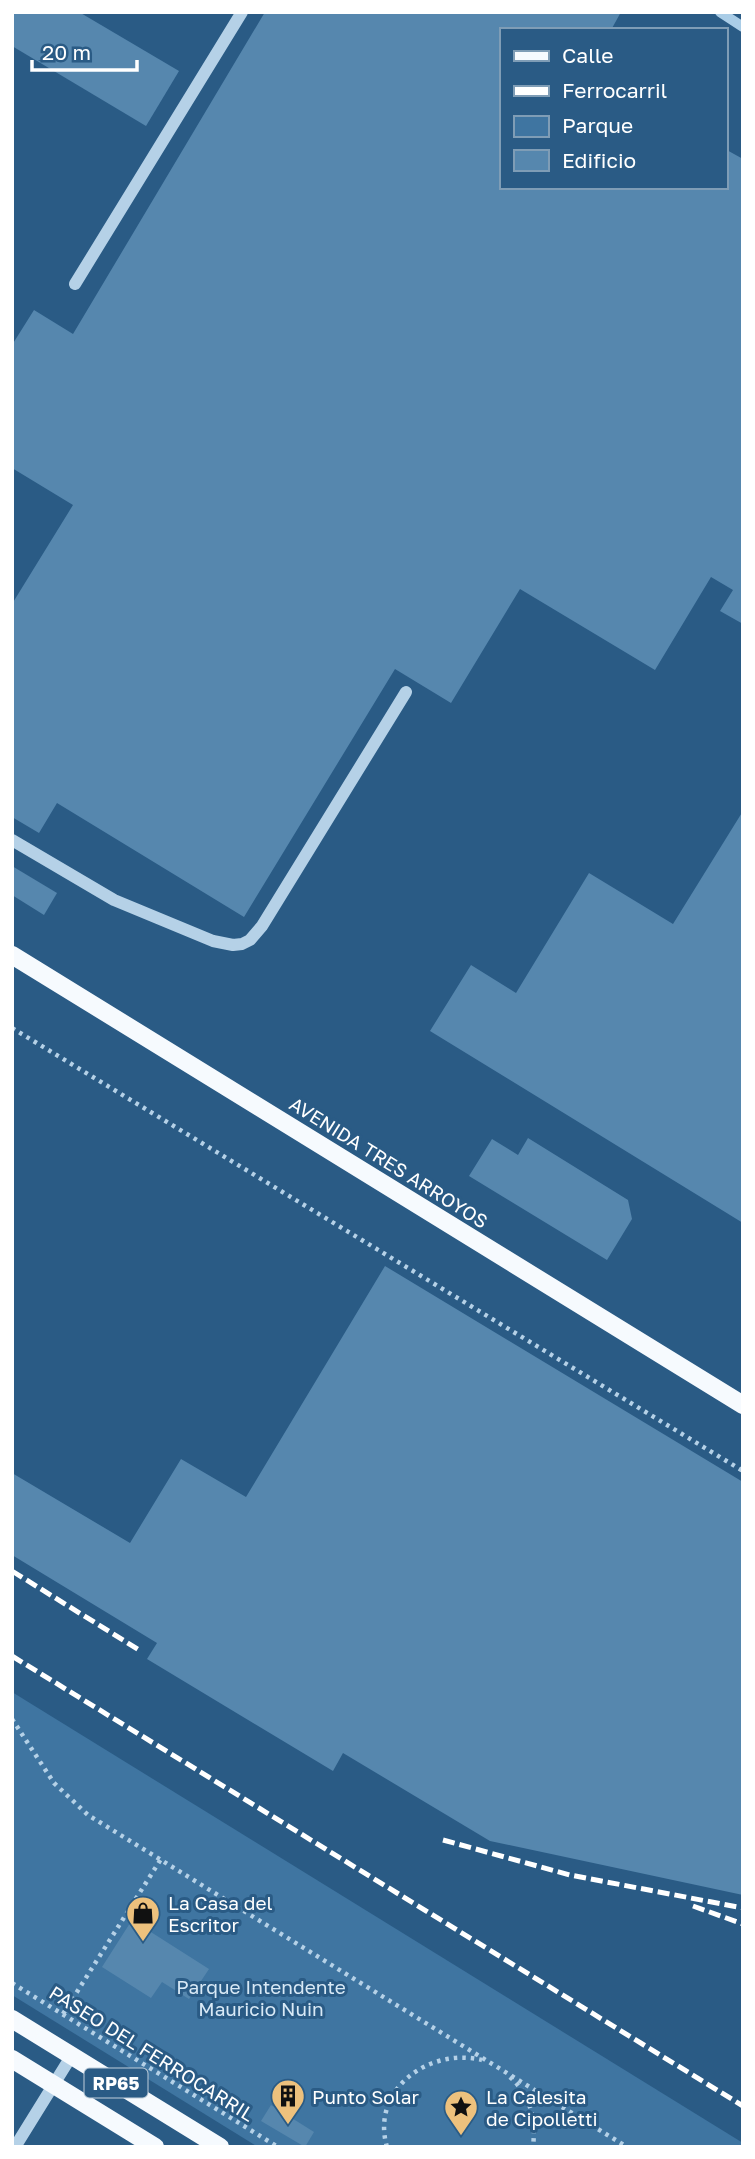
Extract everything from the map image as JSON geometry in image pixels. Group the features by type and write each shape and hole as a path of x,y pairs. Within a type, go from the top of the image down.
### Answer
{"main road":[{"name":"AVENIDA TRES ARROYOS","path":"12,955 743,1405"},
{"name":"RP65","path":"12,2019 220,2147"},
{"name":"RP65","path":"12,2059 155,2147"}],"street":[{"path":"75,284 242,12"},
{"path":"12,840 114,900 213,941 242,944 250,940 262,926 406,692"},
{"path":"15,2147 72,2055"}],"path":[{"path":"12,1028 743,1471"},
{"path":"12,1719 54,1783 88,1815 627,2147"},
{"path":"63,2014 160,1859"},
{"name":"PASEO DEL FERROCARRIL","path":"12,1983 278,2147"},
{"path":"387,2147 386,2115 395,2092 410,2074 431,2062 455,2056 480,2059 502,2069 519,2085 530,2105 535,2127 533,2147"}],"green space":[{"name":"Parque Intendente Mauricio Nuin","path":"12,1692 743,2143 743,2147 258,2147 12,1995"}],"building":[{"path":"12,12 79,12 179,71 146,126 12,46"},
{"path":"265,12 621,12 612,28 500,28 500,189 727,189 727,150 743,159 743,624 720,611 733,590 711,577 655,670 520,589 451,703 395,669 244,917 57,803 39,833 12,817 12,604 73,505 12,468 12,345 34,310 73,334"},
{"path":"743,811 743,1223 430,1031 471,965 516,993 589,873 673,924"},
{"path":"12,866 57,893 44,915 12,895"},
{"path":"528,1138 628,1200 632,1219 607,1260 469,1176 492,1139 518,1155"},
{"path":"385,1266 743,1482 743,1895 490,1841 343,1753 333,1771 147,1659 157,1643 12,1555 12,1473 130,1543 181,1459 246,1497"},
{"name":"La Casa del Escritor","path":"132,1920 209,1969 189,1999 162,1982 151,1998 102,1967"},
{"name":"Punto Solar","path":"271,2105 314,2132 305,2147 261,2121"}],"waterway":[{"path":"720,12 743,27"}],"railway":[{"path":"12,1571 139,1650"},
{"path":"12,1656 743,2106"},
{"path":"443,1840 570,1875 743,1908"},
{"path":"693,1906 743,1924"}],"place":[{"name":"La Casa del Escritor","path":"143,1943"},
{"name":"Punto Solar","path":"288,2126"},
{"name":"La Calesita de Cipolletti","path":"461,2137"}]}
